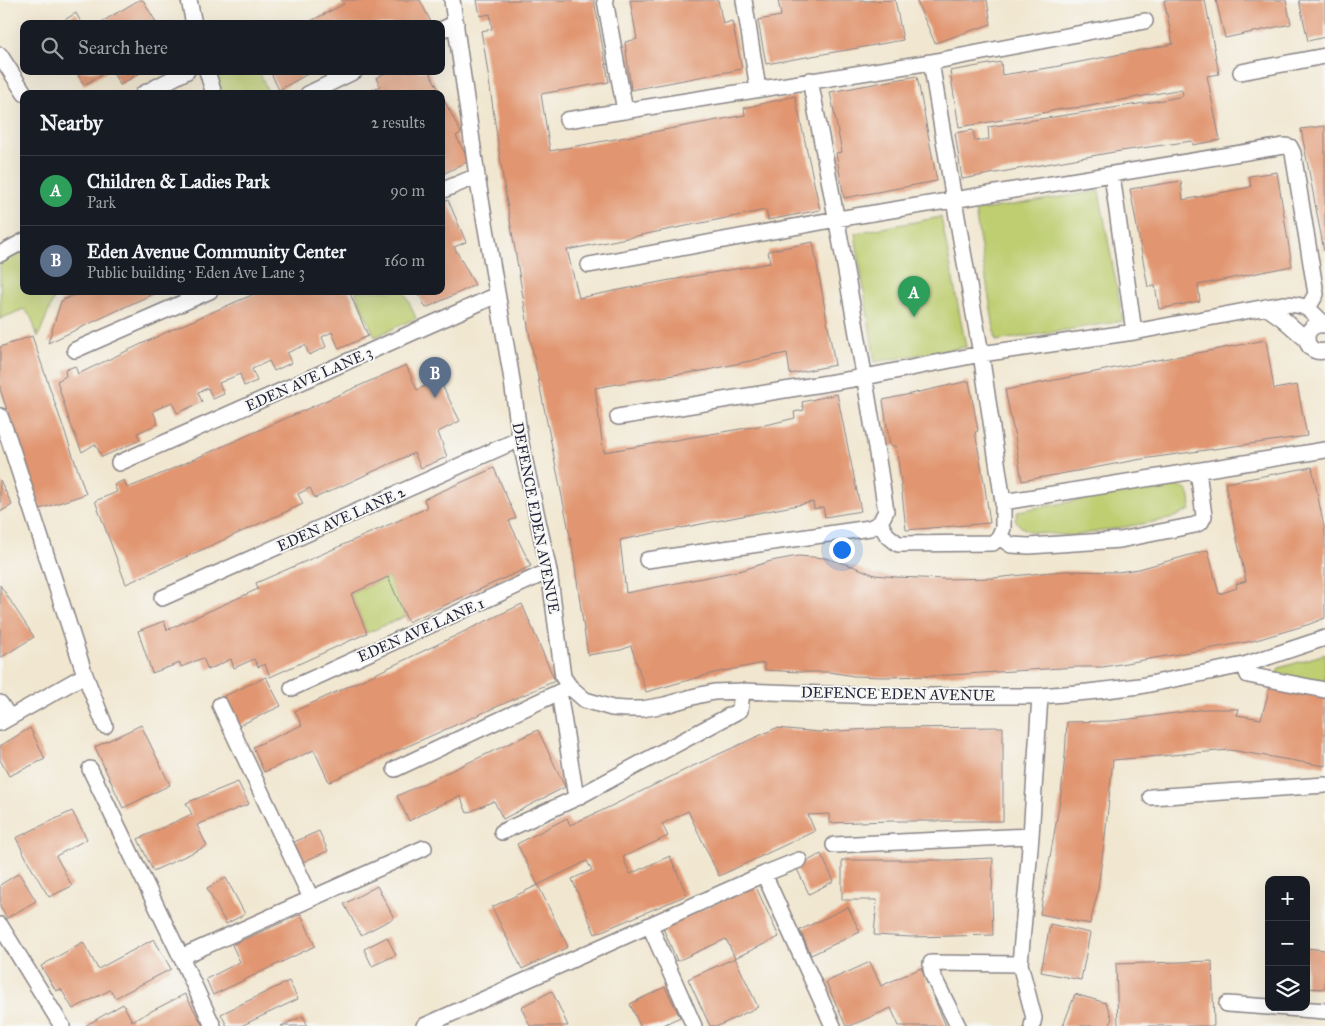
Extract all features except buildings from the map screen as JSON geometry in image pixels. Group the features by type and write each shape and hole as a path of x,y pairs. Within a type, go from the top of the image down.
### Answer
{"street":[{"path":"189,0 193,20"},
{"name":"DEFENCE EDEN AVENUE","path":"452,0 477,176 511,374 520,439 549,571 564,689 585,700 626,710 666,705 714,692 742,691 878,696 1040,696 1140,686 1244,665 1325,638"},
{"path":"605,0 624,111"},
{"path":"744,0 758,89"},
{"path":"567,120 931,62 1145,21"},
{"path":"445,28 456,23"},
{"path":"0,55 22,90"},
{"path":"1241,72 1325,56"},
{"path":"880,523 887,535 898,544 993,543 999,537 1003,528 1003,502 981,354 931,62"},
{"path":"151,90 179,75"},
{"path":"208,75 213,90"},
{"path":"316,90 347,75"},
{"path":"647,560 870,528 880,523 886,511 865,377 810,80"},
{"path":"589,265 837,219 1284,146 1290,148 1293,153 1316,294 1308,308"},
{"path":"1112,175 1134,332"},
{"path":"445,189 477,176"},
{"path":"0,254 20,243"},
{"path":"75,350 201,295"},
{"name":"EDEN AVE LANE 3","path":"119,462 498,295"},
{"path":"618,417 865,377 981,354 1134,332 1284,304 1302,305 1308,308 1325,325"},
{"path":"1266,307 1283,319 1318,351"},
{"path":"1318,351 1307,336 1311,328 1316,325 1325,325"},
{"path":"0,416 4,443 85,676 105,726"},
{"name":"EDEN AVE LANE 2","path":"162,598 520,439"},
{"path":"1003,502 1325,450"},
{"path":"999,537 1011,545 1029,546 1120,540 1195,524 1201,522 1204,516 1198,471"},
{"name":"EDEN AVE LANE 1","path":"292,688 549,571"},
{"path":"1244,665 1248,675 1325,690"},
{"path":"0,702 4,720 85,676"},
{"path":"395,768 564,689 576,798"},
{"path":"502,832 576,798 740,710 742,691"},
{"path":"1032,1026 1034,1018 1020,964 1040,696"},
{"path":"220,705 311,898"},
{"path":"90,769 213,1026"},
{"path":"1151,797 1325,785"},
{"path":"834,845 1031,836"},
{"path":"181,957 424,848"},
{"path":"424,1026 799,860"},
{"path":"764,874 833,1026"},
{"path":"0,925 62,1026"},
{"path":"650,926 694,1026"},
{"path":"958,1026 932,976 931,963 1020,964"},
{"path":"1227,1004 1265,1007"},
{"path":"1310,1010 1325,1011"}],"green space":[{"path":"216,75 261,75 267,90 219,90"},
{"path":"1099,191 1123,321 996,341 975,211"},
{"path":"941,217 966,347 875,362 855,233"},
{"path":"20,252 20,295 55,295 38,337 31,317 24,309 0,319 0,262"},
{"path":"357,295 406,295 416,318 375,337"},
{"path":"1172,484 1182,487 1188,492 1190,510 1170,519 1073,536 1031,532 1021,527 1015,520 1018,511"},
{"path":"388,577 406,616 367,633 351,594"},
{"path":"1325,654 1325,685 1279,679 1277,673 1279,668"}],"place":[{"name":"Children & Ladies Park","path":"914,317"},
{"name":"Eden Avenue Community Center","path":"435,398"}]}
